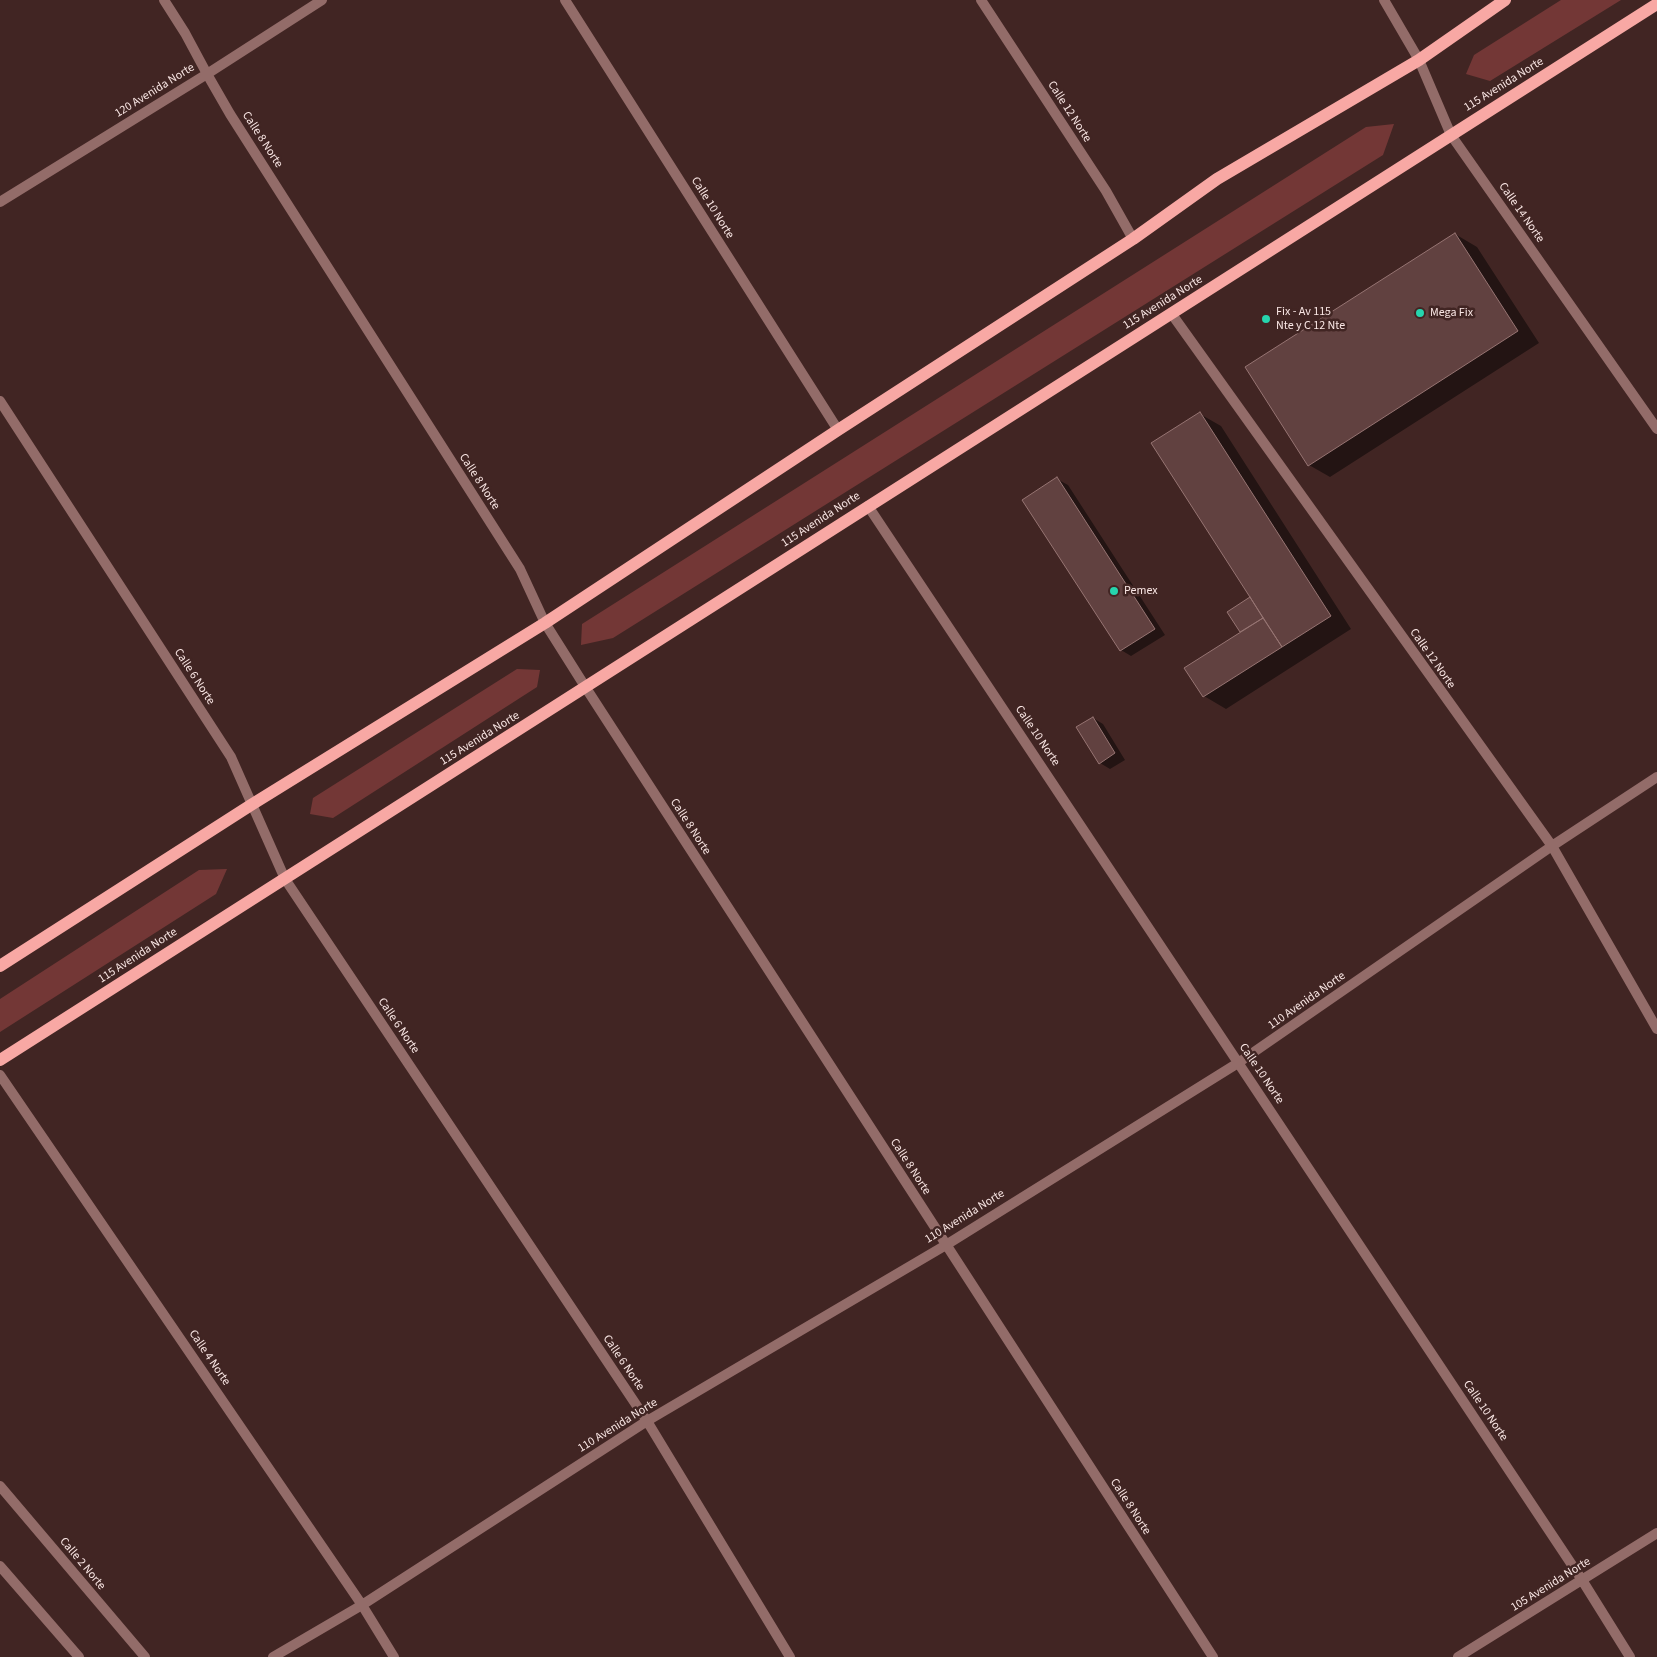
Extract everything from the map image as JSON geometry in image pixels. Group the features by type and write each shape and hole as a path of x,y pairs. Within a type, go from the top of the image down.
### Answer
{"main road":[{"path":"0,966 252,805 545,623 1133,239 1217,179 1419,60 1505,0"},
{"name":"115 Avenida Norte","path":"0,1060 586,688 1171,313 1227,280 1450,135 1657,4"}],"street":[{"name":"Calle 8 Norte","path":"164,0 186,33 206,74 235,122 520,569 545,623 586,688 1213,1657"},
{"name":"120 Avenida Norte","path":"0,202 322,0"},
{"name":"Calle 10 Norte","path":"565,0 838,430"},
{"name":"Calle 12 Norte","path":"982,0 1106,191 1133,239"},
{"name":"Calle 14 Norte","path":"1384,0 1419,60 1450,135 1657,429"},
{"name":"Calle 12 Norte","path":"1171,313 1552,846 1657,1029"},
{"name":"Calle 6 Norte","path":"0,401 231,757 285,879 647,1421 790,1657"},
{"name":"Calle 10 Norte","path":"868,506 1582,1580 1630,1657"},
{"name":"110 Avenida Norte","path":"273,1657 362,1605 647,1421 946,1245 1238,1063 1552,846 1657,777"},
{"name":"Calle 4 Norte","path":"0,1075 362,1605 394,1657"},
{"name":"Calle 2 Norte","path":"0,1486 145,1657"},
{"name":"105 Avenida Norte","path":"1458,1657 1657,1533"},
{"path":"0,1566 79,1657"}],"shaded area":[{"path":"1561,0 1621,0 1490,81 1466,74 1474,55"},
{"path":"1394,124 1383,155 613,638 581,645 582,624 1366,127"},
{"path":"517,669 540,670 537,687 333,818 310,814 313,798"},
{"path":"227,869 216,894 0,1032 0,999 199,870"}],"building":[{"path":"1455,233 1518,331 1308,466 1245,367"},
{"path":"1200,412 1331,616 1282,647 1151,443"},
{"path":"1057,477 1155,629 1120,651 1022,500"},
{"path":"1250,597 1263,618 1240,632 1227,612"},
{"path":"1263,618 1282,647 1203,697 1184,668"},
{"path":"1093,717 1115,753 1099,764 1076,727"}],"place":[{"name":"Mega Fix","path":"1420,313"},
{"name":"Fix - Av 115 Nte y C 12 Nte","path":"1266,319"},
{"name":"Pemex","path":"1114,591"}]}
